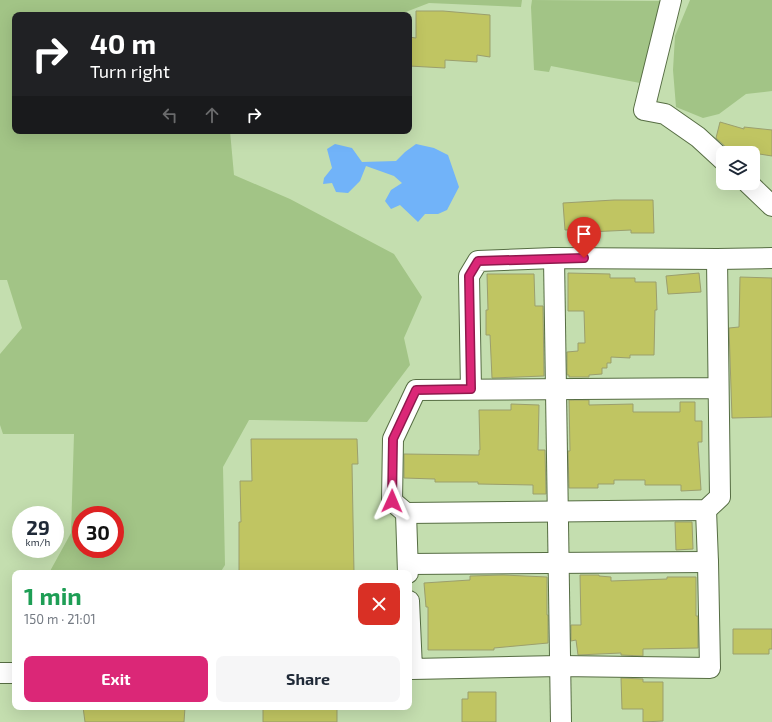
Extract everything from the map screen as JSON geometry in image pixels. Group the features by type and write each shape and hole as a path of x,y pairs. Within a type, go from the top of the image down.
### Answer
{"street":[{"path":"671,0 644,110 665,114 698,137 716,154"},
{"path":"755,190 772,206"},
{"path":"471,389 469,276 478,261 554,258 772,258"},
{"path":"554,258 561,722"},
{"path":"717,259 720,497 706,510 406,513 392,501 393,439 416,390 718,388"},
{"path":"412,669 560,666 710,668 706,510"},
{"path":"406,513 408,568 708,562"},
{"path":"0,673 12,673"}],"green space":[{"path":"0,0 522,0 521,7 429,3 406,12 12,12 12,134 230,134 234,175 290,199 394,254 422,297 404,338 410,365 367,422 249,420 223,467 225,565 222,570 51,570 57,558 64,558 64,546 71,533 74,434 3,434 0,425 0,354 22,328 7,280 0,280"},
{"path":"532,0 660,1 640,83 551,66 549,72 534,70"},
{"path":"690,0 772,0 772,91 746,94 719,114 703,118 676,107 673,70 675,36"}],"water":[{"path":"335,144 352,148 362,162 396,161 416,144 434,148 448,155 459,187 447,210 438,214 425,214 418,222 400,205 391,209 385,201 391,190 402,183 394,176 366,166 360,181 348,193 336,192 332,183 323,184 324,178 332,168 327,149"}],"building":[{"path":"416,11 443,11 490,15 490,57 477,55 477,62 445,60 445,68 412,66 412,37 416,38"},
{"path":"720,122 744,129 744,127 772,130 772,156 760,154 760,146 725,146 716,138"},
{"path":"614,200 653,200 654,233 631,233 631,230 589,232 589,229 565,230 563,203"},
{"path":"568,273 610,274 610,278 635,278 635,282 656,282 657,310 655,310 654,355 630,355 630,358 611,357 611,363 607,363 607,368 602,368 602,374 589,375 589,377 569,377 569,375 567,375 567,352 578,351 578,343 585,343 584,311 568,311"},
{"path":"699,273 701,292 668,294 666,276"},
{"path":"487,274 534,274 535,306 543,306 544,376 492,378 490,335 486,335 486,310 488,310"},
{"path":"740,277 772,278 772,417 732,418 729,328 739,327"},
{"path":"569,400 589,400 589,405 633,404 633,412 680,412 680,402 695,402 695,421 702,421 702,442 698,442 701,490 681,491 681,485 645,485 645,480 614,480 614,484 598,484 598,488 569,488"},
{"path":"511,404 539,405 538,450 545,450 546,494 533,494 533,485 478,484 478,482 435,482 435,479 404,478 404,454 479,455 479,410 511,410"},
{"path":"251,439 357,439 358,464 352,464 354,570 239,570 239,522 241,522 240,481 252,481"},
{"path":"675,522 692,522 693,549 676,550"},
{"path":"503,575 547,577 548,643 494,648 494,650 428,650 428,607 426,607 424,583 470,580 470,576"},
{"path":"580,575 599,575 611,577 611,581 667,579 667,577 696,577 698,648 643,649 643,656 621,655 621,653 578,655 576,640 571,641 571,625 581,625"},
{"path":"733,629 772,629 772,649 769,649 769,654 733,654"},
{"path":"621,678 643,679 643,682 663,682 663,721 643,722 643,709 622,709"},
{"path":"468,692 496,692 496,722 462,722 462,699 468,699"},
{"path":"83,710 185,710 184,722 85,722"},
{"path":"263,710 337,710 337,722 263,722"}],"route":[{"path":"392,501 393,439 416,390 471,389 469,276 478,261 584,258"}]}
